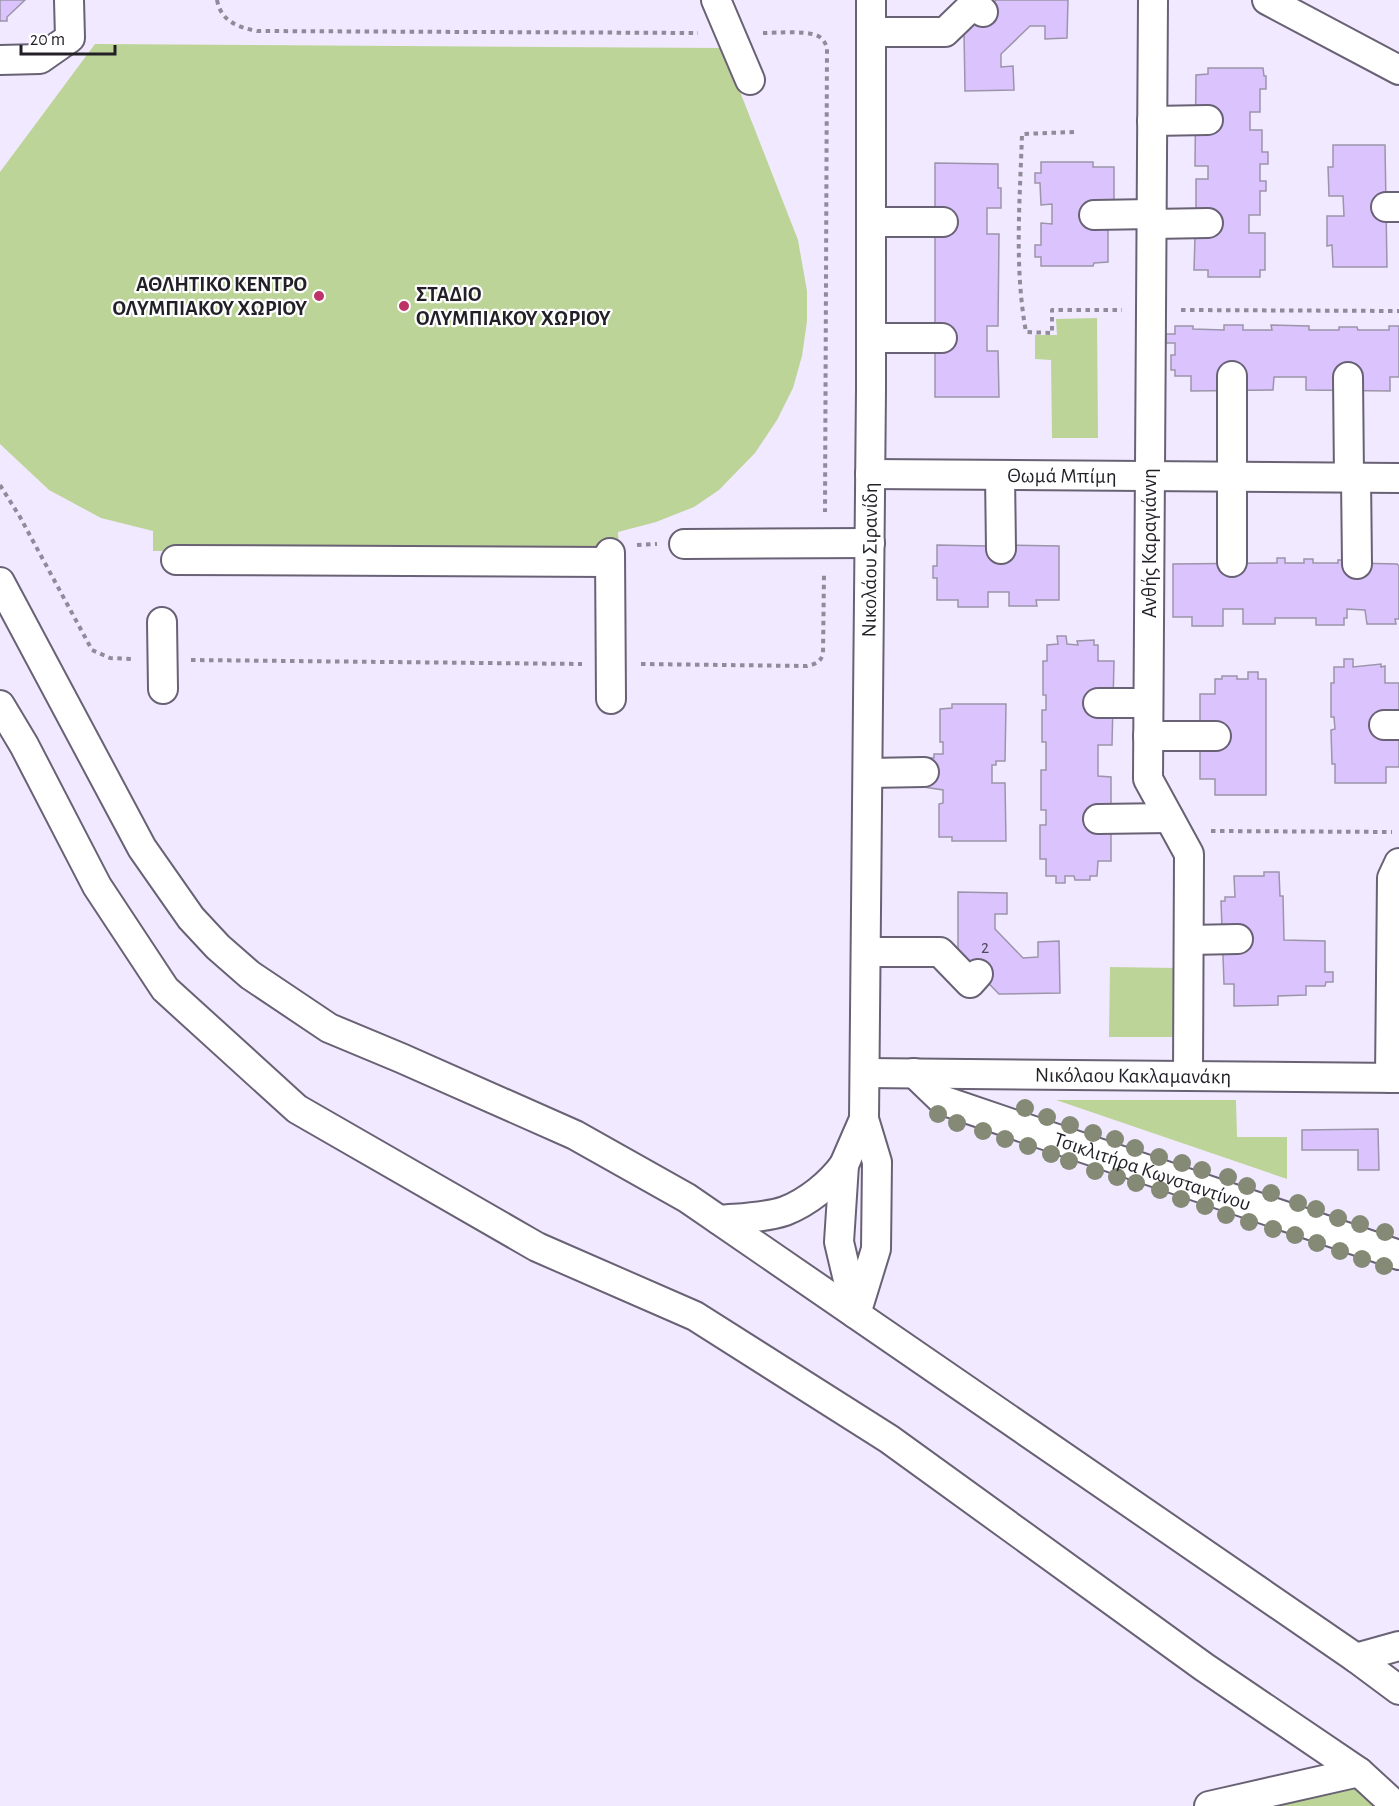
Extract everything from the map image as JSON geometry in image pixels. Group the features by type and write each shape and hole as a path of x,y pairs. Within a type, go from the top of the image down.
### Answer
{"street":[{"path":"0,60 40,59 70,38 69,0"},
{"path":"716,0 750,80"},
{"name":"Νικολάου Σιρανίδη","path":"856,1314 876,1249 877,1162 864,1119 870,543 871,0"},
{"name":"Ανθής Καραγιάννη","path":"1153,0 1148,779 1189,854 1188,1076"},
{"path":"1266,0 1399,70"},
{"path":"871,32 945,32 975,3 983,12"},
{"path":"1152,121 1208,120"},
{"path":"1094,215 1208,223"},
{"path":"871,222 942,222"},
{"path":"871,338 942,338"},
{"path":"1232,376 1232,562"},
{"path":"1348,377 1357,564"},
{"name":"Θωμά Μπίμη","path":"870,474 1399,478"},
{"path":"1000,475 1000,549"},
{"path":"684,544 870,543"},
{"path":"166,560 616,554 611,699"},
{"path":"0,582 142,849 191,918 218,947 250,975 329,1028 575,1135 687,1198 1356,1658 1399,1690"},
{"path":"162,622 163,689"},
{"path":"1098,703 1148,703"},
{"path":"0,705 24,745 97,886 165,989 297,1109 537,1247 695,1316 889,1439 1204,1667 1359,1772 1396,1806"},
{"path":"1148,736 1216,736"},
{"path":"868,772 924,772"},
{"path":"1098,819 1172,824"},
{"path":"1394,1078 1392,878 1399,863"},
{"path":"1189,940 1238,939"},
{"path":"867,952 940,952 970,983 978,974"},
{"name":"Νικόλαου Κακλαμανάκη","path":"866,1073 1394,1078"},
{"name":"Τσικλιτήρα Κωνσταντίνου","path":"914,1073 942,1100 1399,1255"},
{"name":"Νικολάου Σιρανίδη","path":"856,1314 839,1242 844,1165 864,1119"},
{"path":"718,1220 749,1218 785,1211 830,1183 844,1165"},
{"path":"1356,1658 1399,1646"},
{"path":"1209,1806 1359,1772"}],"path":[{"path":"0,485 20,517 92,650 110,658 807,666 821,661 825,543 827,48 822,38 805,33 256,31 244,29 225,19 218,10 217,0"},
{"path":"616,554 684,544"},
{"path":"1172,824 1399,832"}],"green space":[{"name":"ΣΤΑΔΙΟ ΟΛΥΜΠΙΑΚΟΥ ΧΩΡΙΟΥ","path":"95,44 723,48 798,240 807,291 807,321 802,356 793,388 777,420 755,453 719,490 694,507 656,522 618,532 619,553 153,551 153,531 101,518 49,490 0,444 0,172"},
{"path":"1097,318 1098,438 1052,438 1051,360 1035,359 1035,335 1057,335 1056,319"},
{"path":"1110,967 1177,968 1177,1037 1109,1037"},
{"path":"1056,1100 1236,1100 1237,1137 1287,1137 1287,1179"},
{"path":"1359,1772 1390,1806 1245,1806"}],"building":[{"path":"0,0 25,0 7,17 7,21 0,21"},
{"path":"996,0 1068,0 1067,38 1045,39 1045,26 1030,26 1001,54 1001,67 1013,66 1014,90 965,91 964,31"},
{"path":"1208,68 1263,68 1264,76 1266,76 1266,89 1260,89 1260,112 1250,112 1250,130 1262,130 1262,152 1268,152 1268,164 1260,164 1260,181 1266,181 1266,191 1260,191 1260,215 1249,215 1249,233 1265,233 1265,270 1260,270 1260,277 1208,277 1208,270 1194,270 1195,237 1208,237 1208,223 1196,213 1196,179 1208,179 1208,166 1195,166 1196,75 1208,74"},
{"path":"1333,145 1385,145 1387,267 1333,267 1332,245 1327,246 1327,216 1344,216 1343,196 1329,196 1328,167 1333,167"},
{"path":"1041,162 1093,162 1093,167 1114,167 1114,204 1108,225 1108,262 1094,263 1093,266 1041,266 1041,257 1035,257 1035,245 1041,245 1041,223 1052,224 1052,204 1041,205 1040,183 1035,183 1035,173 1041,173"},
{"path":"935,163 998,164 1001,208 987,208 987,234 999,234 998,326 987,326 987,351 998,351 999,397 935,397"},
{"path":"1224,325 1243,325 1243,330 1272,330 1271,325 1309,326 1309,330 1339,330 1339,327 1357,327 1358,330 1389,330 1389,326 1399,326 1399,377 1390,377 1390,391 1306,390 1306,377 1274,377 1273,390 1191,391 1191,376 1175,376 1175,370 1171,370 1171,355 1175,355 1175,343 1166,343 1166,334 1175,334 1175,326 1224,330"},
{"path":"937,545 987,546 987,549 1009,545 1059,546 1059,600 1036,600 1037,606 1009,606 1009,592 988,592 988,607 958,607 958,600 937,600 937,578 933,578 933,566 937,566"},
{"path":"1277,558 1285,558 1285,563 1304,563 1304,559 1313,559 1313,563 1338,563 1338,560 1352,560 1352,563 1397,564 1399,566 1399,619 1395,619 1396,624 1367,624 1365,610 1347,609 1344,625 1316,625 1316,618 1275,618 1275,624 1243,624 1243,609 1223,609 1223,626 1192,626 1192,617 1173,617 1173,564 1277,563"},
{"path":"1057,636 1066,636 1067,644 1078,645 1077,641 1094,640 1094,645 1098,645 1098,661 1114,661 1112,745 1098,745 1098,776 1111,777 1111,861 1098,861 1097,876 1090,876 1090,880 1075,880 1074,876 1065,876 1065,883 1056,883 1056,876 1046,876 1046,859 1040,859 1040,825 1046,825 1046,810 1041,810 1041,770 1046,770 1046,742 1042,742 1042,710 1046,710 1046,695 1043,695 1043,661 1047,661 1047,645 1058,644"},
{"path":"1344,659 1353,659 1353,667 1381,664 1381,667 1385,666 1385,683 1399,683 1399,767 1386,767 1386,783 1335,783 1335,764 1332,764 1331,730 1335,729 1334,717 1331,717 1331,683 1334,683 1334,667 1344,667"},
{"path":"1248,672 1258,672 1258,679 1266,679 1266,795 1215,795 1215,779 1200,779 1200,694 1215,694 1215,679 1222,679 1222,676 1237,676 1237,679 1248,679"},
{"path":"952,704 1006,704 1005,761 996,761 996,765 992,765 992,783 1005,783 1006,841 952,841 952,837 939,837 939,804 943,803 943,790 924,787 924,758 934,758 934,754 943,754 943,742 940,742 940,709 952,708"},
{"path":"1264,872 1279,872 1280,896 1283,896 1284,940 1325,941 1325,972 1333,972 1333,982 1326,982 1325,986 1306,986 1306,995 1278,996 1278,1005 1234,1006 1234,984 1224,984 1221,901 1225,901 1225,897 1235,897 1234,876 1264,876"},
{"path":"958,892 1007,893 1007,914 995,914 995,929 1023,958 1038,957 1038,942 1059,941 1060,993 999,994 958,952"},
{"path":"1378,1129 1379,1170 1358,1170 1358,1150 1302,1150 1302,1130"}],"place":[{"name":"ΑΘΛΗΤΙΚΟ ΚΕΝΤΡΟ ΟΛΥΜΠΙΑΚΟΥ ΧΩΡΙΟΥ","path":"319,296"},
{"name":"ΣΤΑΔΙΟ ΟΛΥΜΠΙΑΚΟΥ ΧΩΡΙΟΥ","path":"404,306"}]}
